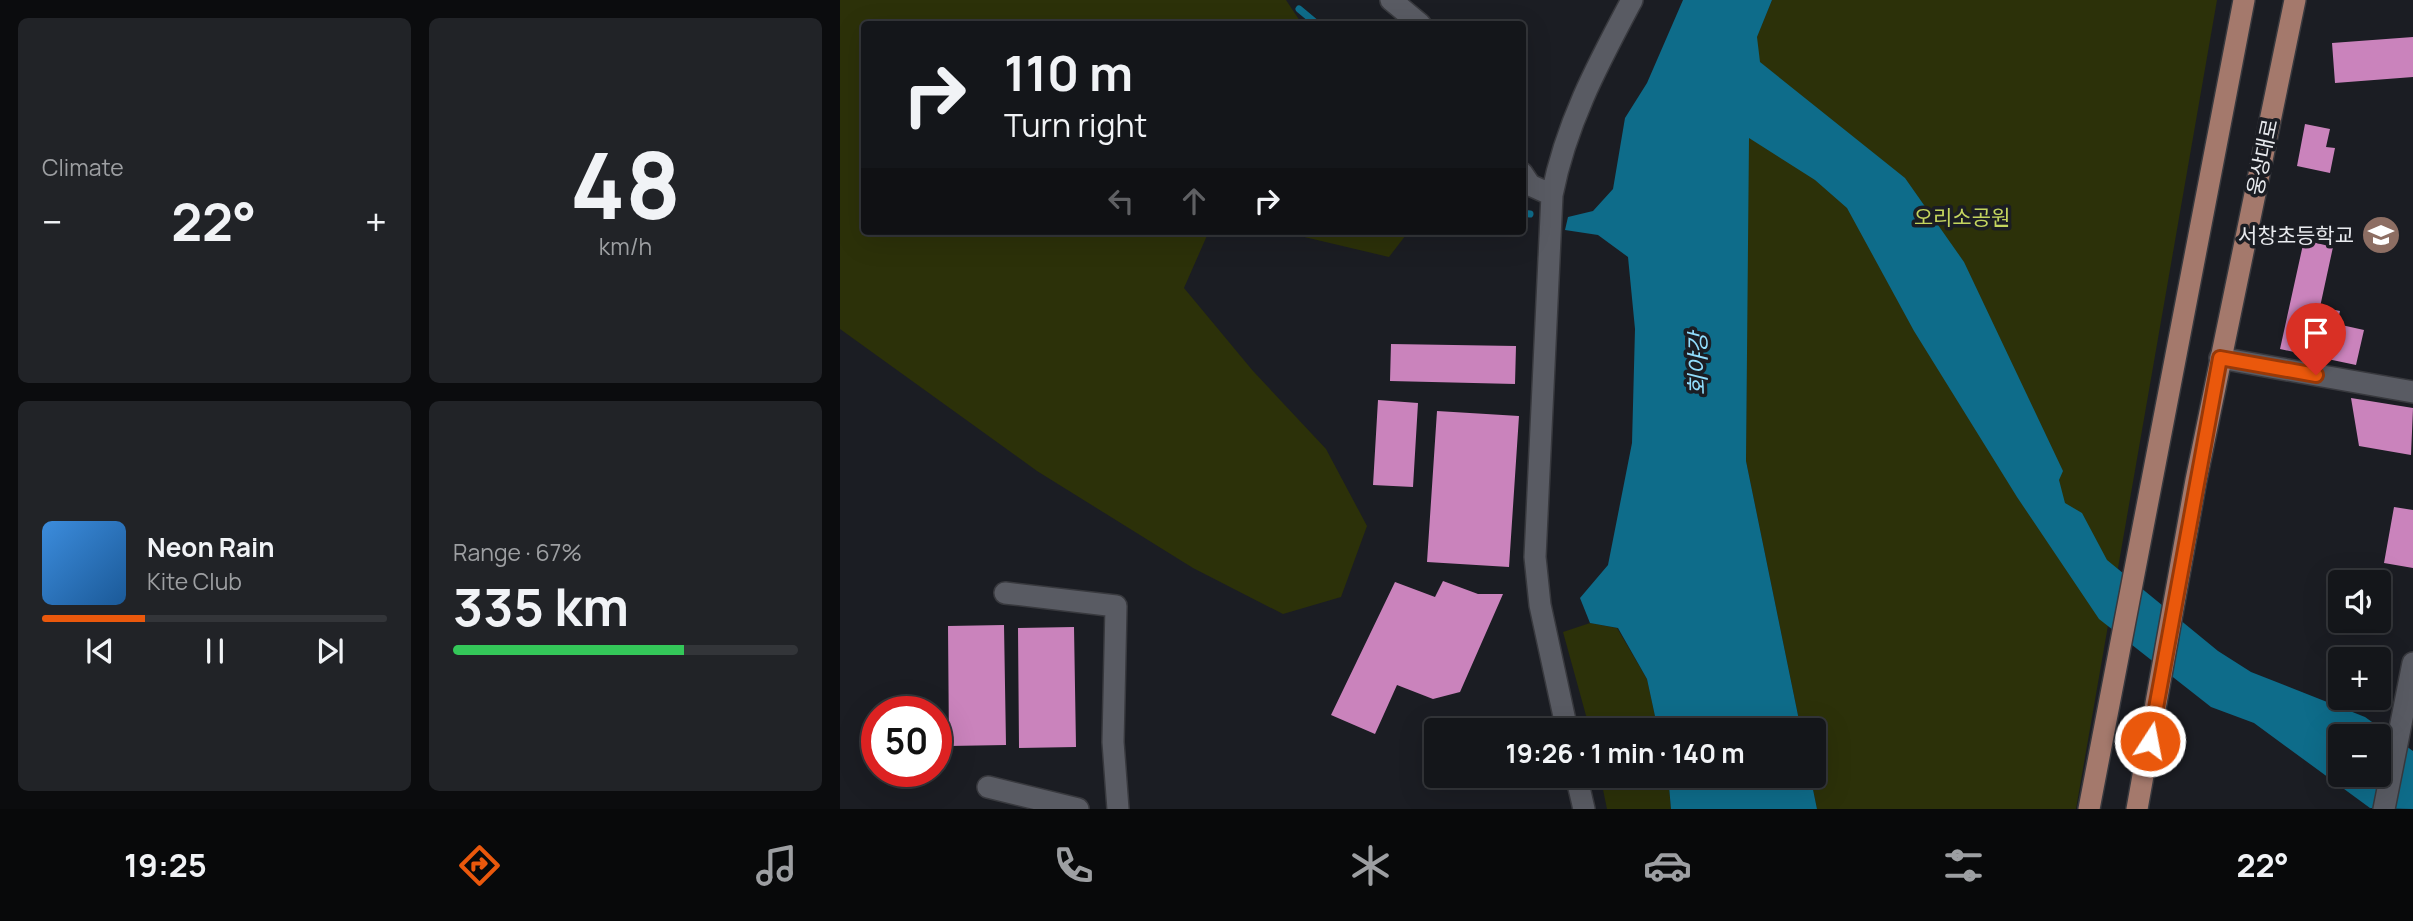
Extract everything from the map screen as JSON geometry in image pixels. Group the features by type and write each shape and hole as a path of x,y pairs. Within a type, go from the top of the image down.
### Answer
{"main road":[{"path":"2089,809 2137,570 2244,0"},
{"name":"웅상대로","path":"2137,809 2220,358 2295,0"}],"street":[{"path":"1391,0 1416,21"},
{"path":"1564,718 1540,605 1535,557 1552,195 1559,155 1583,91 1632,0"},
{"path":"1526,179 1530,185 1552,195"},
{"path":"2220,358 2413,392"},
{"path":"1004,593 1116,606 1113,742 1118,809"},
{"path":"2384,809 2412,670"},
{"path":"988,787 1078,809"},
{"path":"1579,788 1584,809"}],"green space":[{"path":"840,0 1286,0 1300,21 861,21 861,235 1207,235 1184,288 1253,371 1326,449 1367,526 1341,597 1283,614 1193,568 1037,471 840,329"},
{"name":"오리소공원","path":"1772,0 2217,0 2076,809 1817,809 1813,788 1826,788 1826,718 1799,718 1746,461 1748,58"},
{"path":"1296,235 1406,235 1389,257"},
{"path":"1590,623 1617,628 1647,679 1655,718 1587,718 1563,632"},
{"path":"1603,788 1669,788 1671,809 1607,809"}],"water":[{"name":"회야강","path":"1683,0 1772,0 1757,37 1760,62 1905,178 1964,262 2063,471 2059,480 2065,503 2082,513 2107,560 2218,651 2251,672 2328,702 2328,710 2347,710 2375,724 2328,724 2328,777 2254,723 2211,707 2099,619 2017,497 1914,331 1847,208 1815,180 1749,138 1746,461 1799,718 1655,718 1647,679 1618,628 1590,623 1580,598 1608,565 1632,443 1635,329 1628,257 1598,235 1565,230 1568,217 1593,211 1613,189 1625,118 1647,83"},
{"path":"2391,735 2413,751 2413,809 2370,808 2341,787 2391,787"},
{"path":"1669,788 1813,788 1817,809 1671,809"}],"building":[{"path":"2413,37 2413,77 2335,83 2332,43"},
{"path":"2305,124 2330,129 2326,147 2335,148 2330,173 2297,166"},
{"path":"2304,240 2333,247 2320,307 2340,311 2337,324 2364,330 2356,365 2280,349"},
{"path":"1391,344 1516,346 1515,384 1390,381"},
{"path":"2351,398 2413,408 2411,455 2359,446"},
{"path":"1378,400 1418,403 1413,487 1373,485"},
{"path":"1437,411 1519,416 1509,567 1427,562"},
{"path":"2394,507 2413,510 2413,568 2384,563"},
{"path":"1443,581 1478,594 1503,594 1460,692 1433,699 1397,685 1375,734 1331,715 1395,582 1435,597"},
{"path":"1004,625 1006,745 952,746 948,626"},
{"path":"1074,627 1076,747 1019,748 1018,628"}],"waterway":[{"path":"1299,9 1313,21"},
{"path":"1526,214 1530,214"}],"place":[{"name":"서창초등학교","path":"2381,235"}],"route":[{"path":"2150,741 2220,358 2316,375"}]}
